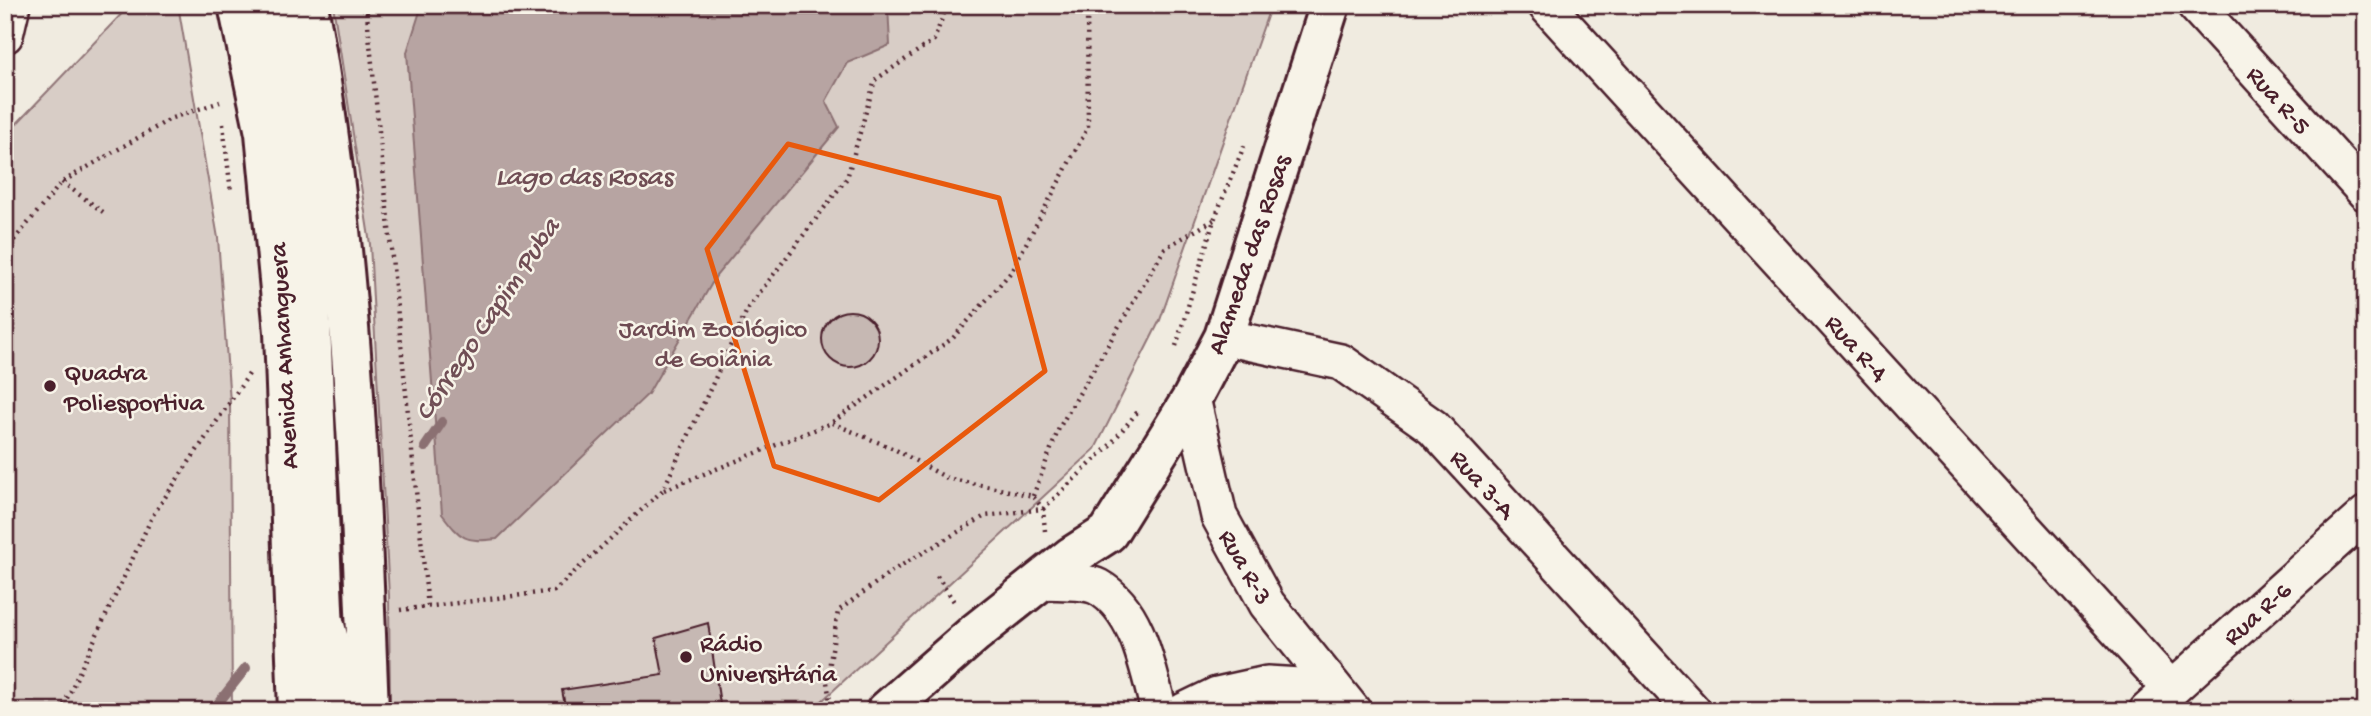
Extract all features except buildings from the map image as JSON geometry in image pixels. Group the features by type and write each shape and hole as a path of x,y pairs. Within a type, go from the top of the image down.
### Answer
{"main road":[{"name":"Avenida Anhanguera","path":"238,5 265,133 284,332 298,711"},
{"path":"308,5 328,115 346,309 369,711"},
{"name":"Alameda das Rosas","path":"886,711 975,633 1073,556 1108,533 1192,398 1224,337 1330,5"}],"street":[{"path":"5,35 12,5"},
{"path":"275,5 307,195 326,620 318,711"},
{"name":"Rua R-4","path":"1546,5 2159,700"},
{"name":"Rua R-5","path":"2195,5 2366,192"},
{"name":"Rua 3-A","path":"1224,337 1341,362 1433,427 1693,711"},
{"name":"Rua R-3","path":"1192,398 1219,516 1267,604 1343,699"},
{"name":"Rua R-6","path":"2159,700 2366,514"},
{"path":"1044,581 1097,587 1122,610 1140,643 1159,711"},
{"path":"326,620 350,711"},
{"path":"1184,711 1217,695 1267,684 1343,699"}],"path":[{"path":"366,5 428,607"},
{"path":"663,490 748,308 847,178 874,80 934,40 947,5"},
{"path":"365,615 554,591 663,490 831,423 953,338 1011,272 1088,127 1087,5"},
{"path":"219,88 232,196"},
{"path":"5,251 62,182 172,118 220,102"},
{"path":"1174,351 1214,220 1245,144"},
{"path":"62,182 103,212"},
{"path":"1033,496 1059,428 1165,248 1214,220"},
{"path":"61,711 67,708 153,515 252,371 252,384"},
{"path":"828,711 831,708 827,682 838,611 892,571 985,516 1043,509 1110,445 1142,406"},
{"path":"831,423 894,449 947,478 1033,496 1043,509 1046,542"}],"highlighted area":[{"path":"788,144 999,198 1045,371 879,500 774,466 707,249"}],"green space":[{"path":"130,5 178,5 218,238 230,402 232,711 5,711 5,136"},
{"name":"Jardim Zoológico de Goiânia","path":"333,5 1271,5 1160,320 1095,449 811,711 390,711 389,596 370,244"}],"water":[{"name":"Lago das Rosas","path":"422,5 888,5 890,45 847,63 826,101 839,127 716,276 648,394 497,539 478,540 465,537 454,529 442,514 407,52"}],"waterway":[{"name":"Córrego Capim Puba","path":"425,447 442,422"},
{"name":"Córrego Capim Puba","path":"212,711 246,668"}],"place":[{"name":"Quadra Poliesportiva","path":"50,386"},
{"name":"Rádio Universitária","path":"686,657"}]}
